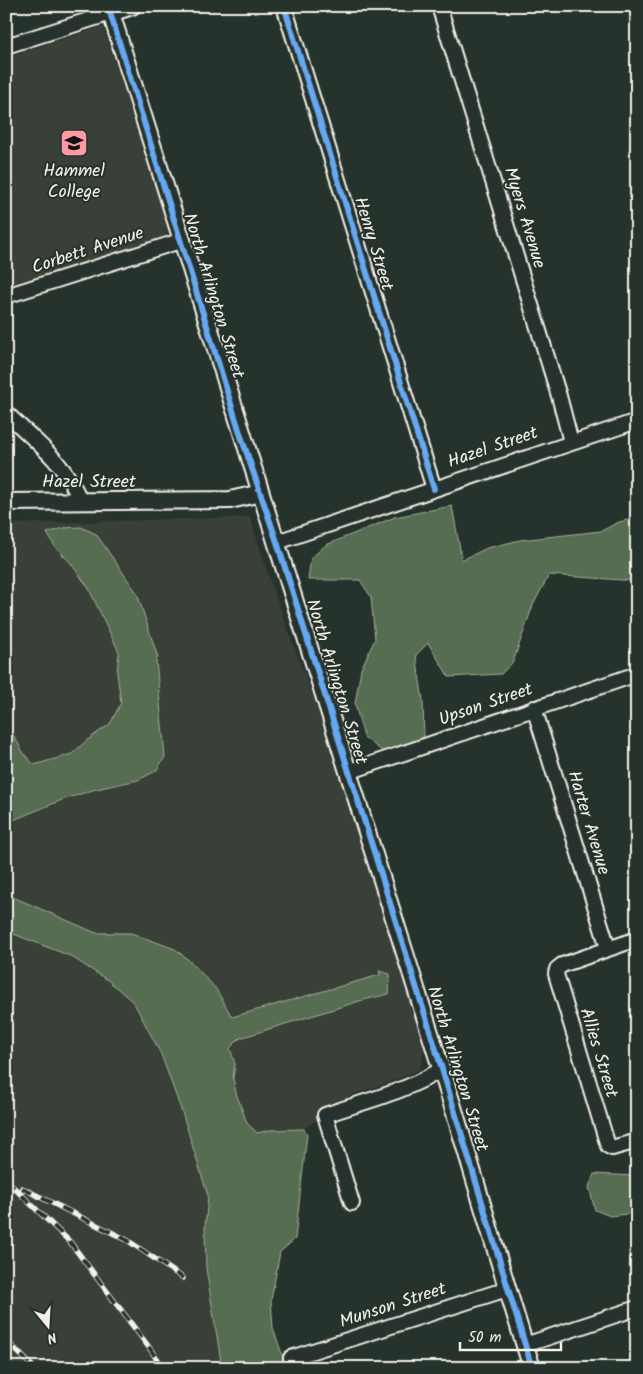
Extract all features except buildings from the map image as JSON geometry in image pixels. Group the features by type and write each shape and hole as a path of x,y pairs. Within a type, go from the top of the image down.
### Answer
{"street":[{"path":"6,46 110,10 132,6"},
{"name":"Henry Street","path":"284,6 434,490"},
{"name":"Myers Avenue","path":"439,6 559,396 571,442"},
{"name":"North Arlington Street","path":"110,10 180,241 277,542 442,1069 532,1368"},
{"name":"Corbett Avenue","path":"6,296 180,241"},
{"path":"6,413 53,458 73,481 80,501"},
{"name":"Hazel Street","path":"277,542 637,421"},
{"name":"Hazel Street","path":"6,502 230,500 261,493"},
{"name":"Upson Street","path":"348,772 637,674"},
{"name":"Harter Avenue","path":"534,708 608,948"},
{"path":"608,948 632,940"},
{"name":"Allies Street","path":"608,948 562,964 557,969 556,980 608,1146 612,1148 637,1141"},
{"path":"352,1203 325,1115 401,1090 421,1082 442,1069"},
{"name":"Munson Street","path":"290,1358 507,1289"},
{"path":"524,1345 637,1308"}],"shaded area":[{"name":"Hammel College","path":"103,26 169,229 163,238 149,247 6,291 6,57"},
{"path":"250,517 272,587 322,721 384,907 424,1050 420,1069 391,1082 351,1095 304,1129 270,1130 257,1133 247,1123 236,1093 232,1078 235,1064 230,1048 240,1038 363,1000 389,994 380,972 380,975 232,1017 216,989 175,949 131,933 96,934 6,894 6,823 62,800 96,789 138,780 137,593 96,534 56,548 70,562 88,587 119,652 117,673 121,703 110,724 86,741 72,754 34,765 24,754 10,731 6,722 6,524"},
{"path":"6,931 70,956 109,981 134,1003 161,1054 183,1115 208,1196 205,1228 213,1311 222,1368 6,1368"}],"green space":[{"path":"452,506 462,560 487,548 520,540 601,531 619,522 637,518 637,581 549,575 533,605 513,662 501,674 449,677 428,643 416,655 423,701 424,740 382,751 364,737 355,704 361,669 375,639 371,597 360,580 308,580 311,558 326,545 395,517"},
{"path":"81,527 96,534 137,593 158,658 156,660 165,757 156,771 138,780 96,789 62,800 6,823 6,722 24,754 34,765 72,754 86,741 110,724 121,703 117,673 119,652 88,587 70,562 56,548 47,533 64,528"},
{"path":"6,894 96,933 131,933 175,949 192,963 216,989 232,1017 380,975 379,971 390,974 389,994 363,1000 240,1038 230,1048 235,1064 233,1078 236,1093 247,1123 257,1133 270,1130 304,1129 307,1134 295,1239 280,1252 271,1300 273,1328 282,1354 284,1368 222,1368 206,1268 205,1228 208,1196 183,1115 161,1054 134,1003 109,981 70,956 6,931"},
{"path":"594,1174 637,1176 637,1213 610,1216 595,1210 589,1187"}],"railway":[{"path":"6,1180 70,1242 151,1350 162,1368"},
{"path":"22,1188 127,1240 183,1278"},
{"path":"6,1340 34,1368"}],"cycle path":[{"path":"108,6 239,430 277,542 442,1069 532,1368"},
{"path":"284,6 434,489"}],"place":[{"name":"Hammel College","path":"74,143"}]}
